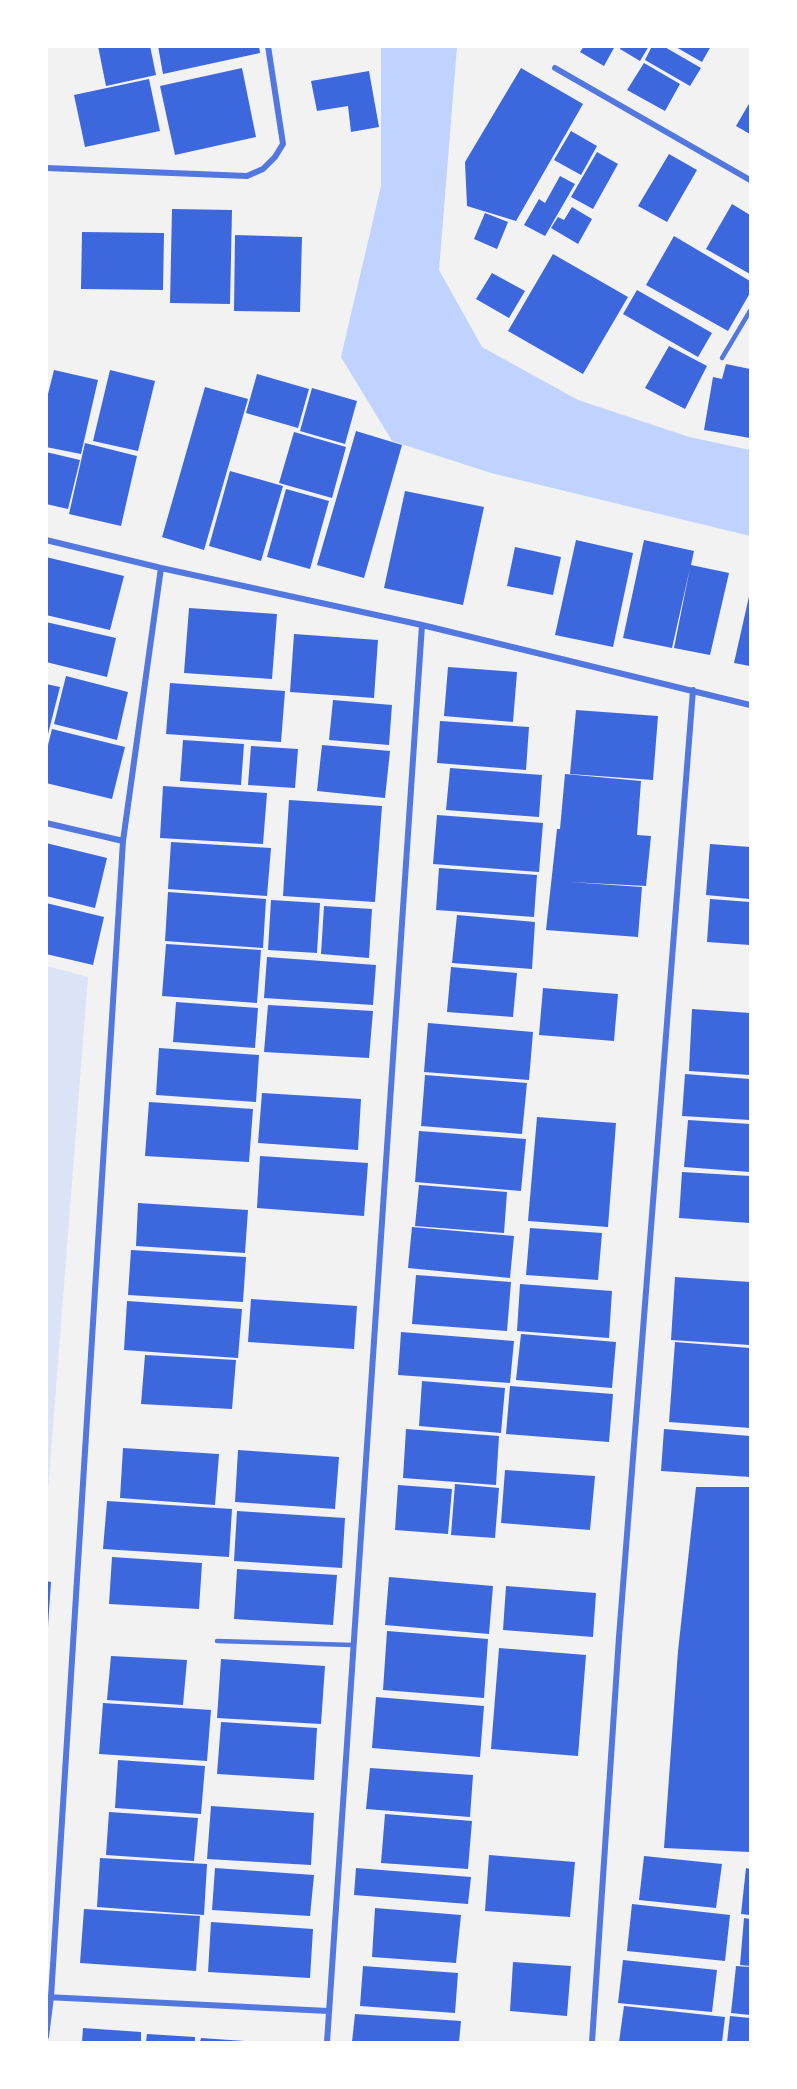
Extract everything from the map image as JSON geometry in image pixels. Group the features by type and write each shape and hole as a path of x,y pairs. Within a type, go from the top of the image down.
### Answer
{"street":[{"path":"46,168 247,176 263,169 275,157 283,144 268,46"},
{"path":"555,68 750,180"},
{"path":"46,540 161,568 422,625 750,705"},
{"path":"46,2037 123,841 161,568"},
{"path":"327,2043 422,625"},
{"path":"592,2043 619,1637 693,690"},
{"path":"46,823 123,841"},
{"path":"49,1997 328,2011"}],"lane":[{"path":"722,358 750,311"},
{"path":"217,1641 353,1645"}],"shaded area":[{"path":"46,966 88,977 47,1504"}],"water":[{"path":"381,47 457,47 439,270 482,347 578,400 689,437 750,450 750,536 491,473 392,441 341,357 381,186"}],"building":[{"path":"98,46 150,46 156,75 106,86"},
{"path":"158,46 259,46 260,53 163,74"},
{"path":"584,46 615,46 604,66 580,52"},
{"path":"621,46 649,46 640,61 620,49"},
{"path":"652,46 663,46 701,68 690,86 645,60"},
{"path":"674,46 711,46 702,62"},
{"path":"644,63 680,84 665,111 627,90"},
{"path":"242,68 256,137 175,155 160,86"},
{"path":"521,68 583,104 516,221 467,206 465,162"},
{"path":"369,71 379,127 351,132 348,106 317,111 311,81"},
{"path":"149,79 160,131 85,147 74,95"},
{"path":"750,102 750,134 736,126"},
{"path":"571,131 597,146 581,175 554,160"},
{"path":"597,152 618,164 593,209 571,197"},
{"path":"669,154 697,170 667,222 638,206"},
{"path":"560,176 575,184 545,236 524,225 539,199 545,203"},
{"path":"732,204 750,215 750,274 706,249"},
{"path":"572,207 592,219 578,244 551,228 558,217 564,220"},
{"path":"172,209 232,210 230,304 170,303"},
{"path":"485,213 508,222 497,249 474,239"},
{"path":"82,232 164,233 163,290 81,289"},
{"path":"235,235 302,237 300,312 234,311"},
{"path":"674,236 750,281 750,293 728,331 646,285"},
{"path":"553,254 628,297 583,374 508,331"},
{"path":"492,273 525,291 509,318 476,299"},
{"path":"637,290 712,333 698,357 623,314"},
{"path":"669,346 707,366 685,409 645,388"},
{"path":"726,364 750,369 750,438 704,430 713,377 722,379"},
{"path":"54,370 98,380 81,454 46,447 46,402"},
{"path":"110,370 155,381 138,451 93,441"},
{"path":"257,374 309,389 298,428 246,413"},
{"path":"205,387 248,399 204,550 162,537"},
{"path":"312,388 357,401 345,444 300,431"},
{"path":"356,431 402,445 364,578 317,565"},
{"path":"294,432 346,447 332,498 279,483"},
{"path":"85,443 137,456 121,526 69,514"},
{"path":"46,452 80,460 68,509 46,504"},
{"path":"230,471 283,486 261,561 209,546"},
{"path":"286,489 329,501 310,569 267,557"},
{"path":"405,491 484,507 463,605 384,588"},
{"path":"576,540 633,553 613,647 555,635"},
{"path":"644,540 694,551 691,565 729,573 710,655 674,648 690,568 672,648 623,638"},
{"path":"515,547 561,557 553,595 507,586"},
{"path":"46,557 124,576 110,630 46,615"},
{"path":"750,592 750,666 734,663"},
{"path":"189,608 277,614 272,679 184,673"},
{"path":"46,622 116,638 107,677 46,662"},
{"path":"294,634 378,640 374,698 290,692"},
{"path":"448,667 517,672 513,722 444,716"},
{"path":"66,676 128,692 117,740 54,724"},
{"path":"170,683 285,691 281,742 166,734"},
{"path":"46,684 60,687 47,738 46,738"},
{"path":"333,700 392,705 389,745 329,740"},
{"path":"576,710 658,716 653,780 570,774"},
{"path":"440,721 529,727 526,770 437,763"},
{"path":"52,729 125,747 112,799 46,783 46,753"},
{"path":"183,740 244,744 241,785 180,781"},
{"path":"322,745 390,751 385,798 317,791"},
{"path":"251,746 298,749 295,788 248,785"},
{"path":"450,768 542,775 539,817 446,810"},
{"path":"565,774 641,781 637,835 651,836 646,886 569,882 642,887 638,937 546,930"},
{"path":"163,786 267,793 263,844 160,838"},
{"path":"289,800 382,806 375,902 283,896"},
{"path":"437,815 543,823 539,872 433,864"},
{"path":"171,842 271,848 267,896 168,889"},
{"path":"46,843 107,858 95,908 46,896"},
{"path":"710,844 750,847 750,899 706,895"},
{"path":"439,868 537,875 534,917 436,910"},
{"path":"168,892 266,899 263,948 165,941"},
{"path":"710,899 750,902 750,945 707,942"},
{"path":"271,900 320,903 317,953 268,950"},
{"path":"46,903 104,917 93,965 46,954"},
{"path":"324,906 372,909 369,958 321,954"},
{"path":"457,915 535,922 532,969 452,963"},
{"path":"166,944 261,950 257,1003 162,996"},
{"path":"267,957 376,965 373,1005 264,998"},
{"path":"451,967 517,973 513,1017 447,1012"},
{"path":"543,988 618,994 614,1041 539,1035"},
{"path":"176,1002 258,1008 255,1048 173,1042"},
{"path":"268,1005 373,1011 369,1058 264,1052"},
{"path":"692,1009 750,1013 750,1075 689,1071"},
{"path":"428,1023 533,1032 529,1080 424,1072"},
{"path":"159,1048 259,1055 256,1102 156,1095"},
{"path":"685,1074 750,1079 750,1120 682,1116"},
{"path":"425,1075 527,1083 522,1134 421,1126"},
{"path":"262,1093 361,1099 358,1150 258,1143"},
{"path":"149,1102 253,1109 249,1162 145,1156"},
{"path":"537,1117 616,1123 608,1227 528,1221"},
{"path":"688,1120 750,1124 750,1172 684,1167"},
{"path":"419,1131 526,1139 521,1191 415,1182"},
{"path":"260,1156 368,1163 364,1216 257,1208"},
{"path":"682,1172 750,1176 750,1223 679,1218"},
{"path":"419,1185 507,1192 504,1233 415,1226"},
{"path":"138,1203 248,1210 245,1253 136,1246"},
{"path":"412,1227 514,1236 510,1278 408,1268"},
{"path":"530,1228 602,1233 598,1280 526,1275"},
{"path":"131,1250 246,1257 243,1302 128,1295"},
{"path":"416,1275 511,1282 507,1331 412,1324"},
{"path":"675,1277 750,1282 750,1345 671,1340"},
{"path":"520,1284 612,1291 609,1338 517,1331"},
{"path":"251,1299 357,1306 354,1349 248,1342"},
{"path":"127,1301 242,1309 238,1358 124,1350"},
{"path":"401,1332 514,1341 510,1383 398,1375"},
{"path":"521,1334 616,1342 612,1388 516,1380"},
{"path":"675,1342 750,1348 750,1428 669,1422"},
{"path":"145,1355 236,1360 232,1409 141,1404"},
{"path":"422,1381 505,1388 501,1433 419,1426"},
{"path":"510,1386 613,1394 609,1442 506,1434"},
{"path":"406,1429 499,1436 496,1485 403,1478"},
{"path":"664,1429 750,1436 750,1477 661,1471"},
{"path":"123,1448 219,1454 215,1505 120,1498"},
{"path":"238,1450 339,1457 335,1509 235,1502"},
{"path":"505,1470 595,1476 590,1530 501,1523"},
{"path":"455,1484 499,1488 495,1538 451,1535"},
{"path":"398,1485 452,1489 448,1534 395,1530"},
{"path":"696,1487 750,1487 750,1852 664,1848 678,1651"},
{"path":"107,1501 232,1509 229,1557 103,1549"},
{"path":"237,1511 345,1518 342,1568 234,1561"},
{"path":"112,1557 202,1563 199,1609 109,1604"},
{"path":"237,1569 337,1575 333,1625 234,1619"},
{"path":"389,1577 493,1586 489,1634 385,1625"},
{"path":"46,1581 51,1582 48,1626 46,1626"},
{"path":"506,1586 596,1593 593,1637 503,1630"},
{"path":"387,1631 488,1639 484,1698 383,1690"},
{"path":"499,1648 586,1655 578,1756 491,1749"},
{"path":"111,1656 187,1660 183,1705 107,1700"},
{"path":"221,1659 325,1666 321,1724 217,1718"},
{"path":"376,1697 484,1706 480,1757 372,1748"},
{"path":"103,1703 211,1710 207,1761 99,1754"},
{"path":"221,1722 317,1728 314,1780 217,1774"},
{"path":"118,1760 205,1766 201,1814 115,1808"},
{"path":"370,1768 473,1775 470,1817 366,1809"},
{"path":"211,1806 314,1813 311,1865 207,1859"},
{"path":"109,1812 198,1818 194,1861 106,1855"},
{"path":"385,1814 472,1821 468,1869 381,1863"},
{"path":"489,1855 575,1862 570,1917 485,1911"},
{"path":"644,1856 722,1864 716,1908 639,1900"},
{"path":"100,1858 207,1864 204,1915 97,1907"},
{"path":"215,1868 314,1875 310,1916 212,1910"},
{"path":"356,1868 471,1877 468,1904 354,1895"},
{"path":"746,1868 750,1869 750,1915 741,1914"},
{"path":"632,1904 730,1915 725,1961 627,1951"},
{"path":"375,1908 461,1915 456,1963 372,1957"},
{"path":"84,1909 200,1916 196,1971 80,1963"},
{"path":"744,1918 750,1919 750,1966 740,1965"},
{"path":"211,1922 313,1929 310,1978 208,1972"},
{"path":"623,1960 717,1970 712,2012 618,2003"},
{"path":"513,1962 571,1966 567,2016 510,2011"},
{"path":"363,1966 458,1973 455,2013 360,2006"},
{"path":"736,1966 750,1967 750,2015 731,2013"},
{"path":"624,2006 725,2017 722,2042 619,2042"},
{"path":"355,2014 461,2021 459,2042 352,2042"},
{"path":"730,2016 750,2018 750,2042 727,2042"},
{"path":"83,2028 141,2032 141,2042 82,2042"},
{"path":"147,2034 195,2037 195,2042 146,2042"},
{"path":"201,2038 245,2041 245,2042 200,2042"}]}
